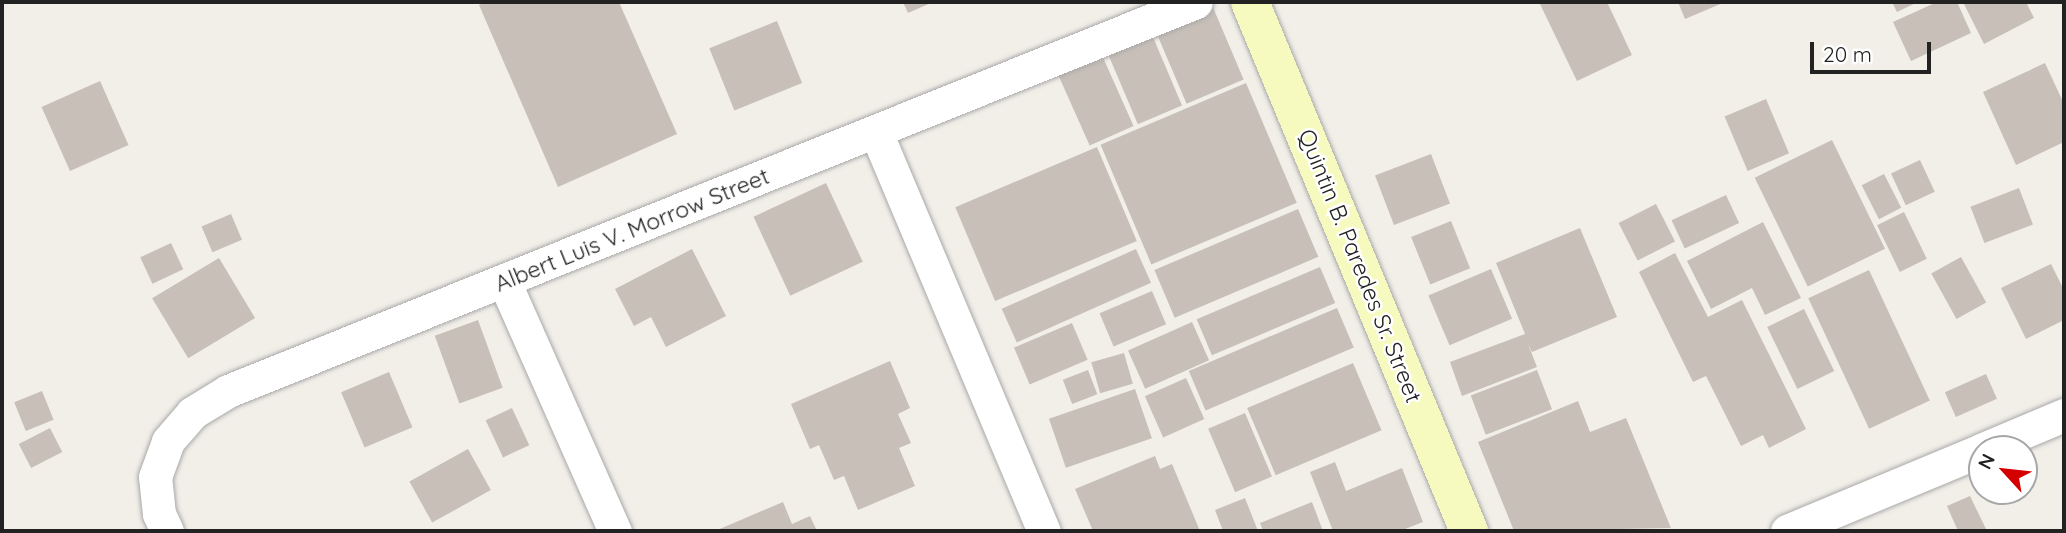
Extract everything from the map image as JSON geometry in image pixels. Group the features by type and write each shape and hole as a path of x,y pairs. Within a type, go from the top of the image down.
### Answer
{"main road":[{"name":"Quintin B. Paredes Sr. Street","path":"1250,2 1469,531"}],"street":[{"name":"Albert Luis V. Morrow Street","path":"167,531 159,514 155,477 168,441 192,413 228,391 1196,2"},
{"path":"876,132 1044,531"},
{"path":"504,281 615,531"},
{"path":"2016,435 2064,415"},
{"path":"1787,531 1968,455"}],"building":[{"path":"486,2 619,2 677,134 558,187 479,5"},
{"path":"903,2 933,2 908,13"},
{"path":"1607,2 1632,55 1577,81 1540,4"},
{"path":"1678,2 1725,2 1685,19"},
{"path":"1892,2 1918,2 1897,12"},
{"path":"1937,2 1957,2 1971,33 1911,61 1893,22"},
{"path":"1963,2 2026,2 2034,18 1984,44"},
{"path":"1212,5 1244,80 1187,104 1155,29"},
{"path":"777,21 802,83 734,110 709,48"},
{"path":"1150,30 1182,105 1138,124 1106,49"},
{"path":"1101,53 1134,126 1090,146 1057,73"},
{"path":"2045,63 2064,104 2064,142 2016,165 1983,92"},
{"path":"100,81 128,145 70,171 42,107"},
{"path":"1246,83 1297,203 1151,264 1101,145"},
{"path":"1766,99 1789,153 1748,171 1725,117"},
{"path":"1832,140 1885,249 1808,286 1755,178"},
{"path":"1097,147 1137,241 995,301 955,207"},
{"path":"1431,154 1450,203 1394,225 1375,176"},
{"path":"1920,160 1935,192 1906,205 1891,174"},
{"path":"1884,174 1901,208 1879,219 1862,185"},
{"path":"826,183 863,262 790,296 753,217"},
{"path":"2019,188 2033,224 1984,243 1970,207"},
{"path":"1726,195 1739,223 1685,248 1672,220"},
{"path":"1656,204 1675,241 1638,260 1619,223"},
{"path":"1298,209 1318,257 1175,318 1154,270"},
{"path":"1904,212 1927,259 1900,272 1877,225"},
{"path":"231,214 242,240 212,252 202,227"},
{"path":"1451,221 1470,268 1430,284 1411,237"},
{"path":"1763,222 1801,298 1765,315 1752,288 1711,309 1687,261"},
{"path":"1580,228 1617,317 1532,352 1528,344 1537,367 1462,396 1450,362 1525,334 1496,263"},
{"path":"171,243 183,269 152,284 140,257"},
{"path":"692,249 726,316 666,347 651,317 634,326 615,289"},
{"path":"1136,249 1151,283 1017,343 1002,309"},
{"path":"1675,253 1708,317 1742,300 1806,429 1769,448 1763,435 1741,446 1706,376 1693,382 1639,272"},
{"path":"1961,257 1986,302 1956,319 1931,273"},
{"path":"219,258 255,318 188,358 152,298"},
{"path":"2051,264 2064,290 2064,320 2026,339 2001,288"},
{"path":"1320,267 1335,303 1212,355 1197,319"},
{"path":"1491,269 1512,319 1450,345 1428,296"},
{"path":"1869,270 1930,401 1869,429 1808,298"},
{"path":"1152,291 1166,324 1114,346 1100,313"},
{"path":"1337,308 1354,348 1206,410 1189,371"},
{"path":"1804,309 1834,371 1797,389 1767,327"},
{"path":"478,320 503,388 459,403 435,336"},
{"path":"1192,322 1209,360 1145,389 1128,350"},
{"path":"1072,323 1088,360 1030,384 1014,348"},
{"path":"1124,353 1133,384 1100,393 1091,362"},
{"path":"890,361 910,408 898,414 911,443 899,448 915,486 858,510 844,476 834,480 819,445 810,449 791,404"},
{"path":"1353,363 1382,430 1276,475 1247,408"},
{"path":"1088,370 1097,394 1072,404 1063,380"},
{"path":"1537,370 1552,409 1486,435 1471,395"},
{"path":"389,372 412,427 365,448 341,392"},
{"path":"1986,374 1997,399 1956,417 1945,392"},
{"path":"1186,378 1204,419 1163,437 1145,396"},
{"path":"1135,389 1152,438 1066,468 1049,419"},
{"path":"42,391 54,420 26,431 14,402"},
{"path":"1578,401 1590,432 1626,418 1671,528 1514,531 1478,442"},
{"path":"512,408 529,445 503,457 486,420"},
{"path":"1245,413 1272,477 1235,492 1208,429"},
{"path":"50,428 62,452 31,468 19,444"},
{"path":"468,449 491,490 432,523 409,481"},
{"path":"1155,456 1160,469 1172,464 1200,531 1093,531 1075,489"},
{"path":"1335,462 1346,491 1402,468 1423,522 1400,531 1333,531 1310,472"},
{"path":"1968,497 1968,505 1974,505 1987,531 1958,531 1947,506"},
{"path":"1245,498 1258,531 1223,531 1215,510"},
{"path":"783,502 792,524 810,516 817,531 715,531"},
{"path":"1312,502 1323,531 1263,531 1260,523"}]}
